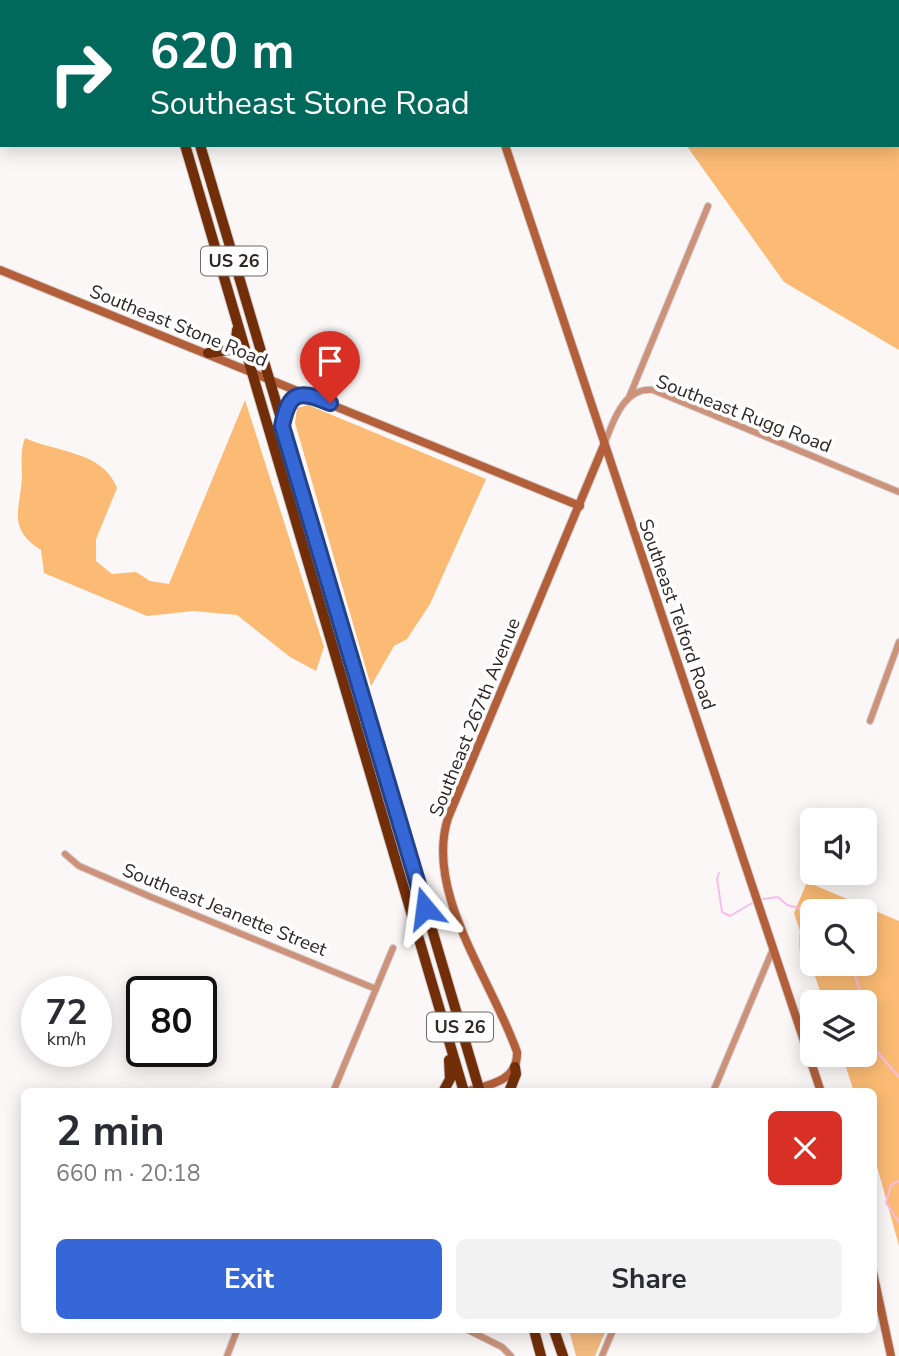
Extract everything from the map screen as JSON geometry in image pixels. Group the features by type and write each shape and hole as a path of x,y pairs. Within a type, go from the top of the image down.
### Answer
{"highway":[{"name":"US 26","path":"186,147 238,327 282,426 479,1088"},
{"name":"US 26","path":"201,147 259,374 429,976 464,1088"},
{"path":"216,253 235,288 280,450 289,471 299,484"},
{"path":"208,353 223,352 231,348 238,327"},
{"path":"282,426 289,401 296,396 309,394"},
{"path":"429,976 449,1008 469,1080 478,1088"},
{"path":"445,1088 451,1073 446,1033"},
{"path":"511,1088 516,1074 515,1067"},
{"path":"535,1333 541,1356"},
{"path":"555,1333 563,1356"}],"street":[{"name":"Southeast Telford Road","path":"506,147 820,1088"},
{"path":"630,395 708,206"},
{"name":"Southeast Stone Road","path":"0,270 580,506"},
{"name":"Southeast Rugg Road","path":"604,445 630,395 641,390 659,392 899,492"},
{"name":"Southeast 267th Avenue","path":"515,1067 517,1057 514,1042 448,891 441,861 442,839 455,800 604,445"},
{"path":"870,721 899,642"},
{"name":"Southeast Jeanette Street","path":"65,854 79,866 376,989"},
{"path":"335,1088 393,948"},
{"path":"715,1088 774,949"},
{"path":"484,1088 507,1078 515,1067"},
{"path":"877,1291 891,1356"},
{"path":"227,1356 236,1333"},
{"path":"474,1333 502,1347 511,1356"},
{"path":"602,1356 612,1333"}],"shaded area":[{"path":"687,147 899,147 899,350 784,282"},
{"path":"245,400 324,647 316,671 290,657 237,615 193,611 147,616 44,573 41,550 23,534 20,526 18,509 25,438 90,460 110,476 117,488 96,539 96,561 112,574 136,572 150,581 169,584"},
{"path":"308,405 486,479 430,604 407,639 394,646 371,686 295,423 297,408"},
{"path":"806,885 814,885 847,899 800,899 800,931 794,913"},
{"path":"877,912 899,921 899,1246 877,1166 877,1088 853,1088 846,1067 877,1067 877,990 820,990 815,976 877,976"},
{"path":"570,1333 605,1333 595,1356 576,1356"}],"waterway":[{"path":"719,873 717,879 722,912 730,916 752,903"},
{"path":"763,899 778,897 787,905 799,908 800,912"},
{"path":"855,976 860,990"},
{"path":"877,1052 899,1077"},
{"path":"899,1181 891,1185 886,1203 899,1222"}],"route":[{"path":"330,403 309,394 296,396 287,405 282,426 425,908"}]}
